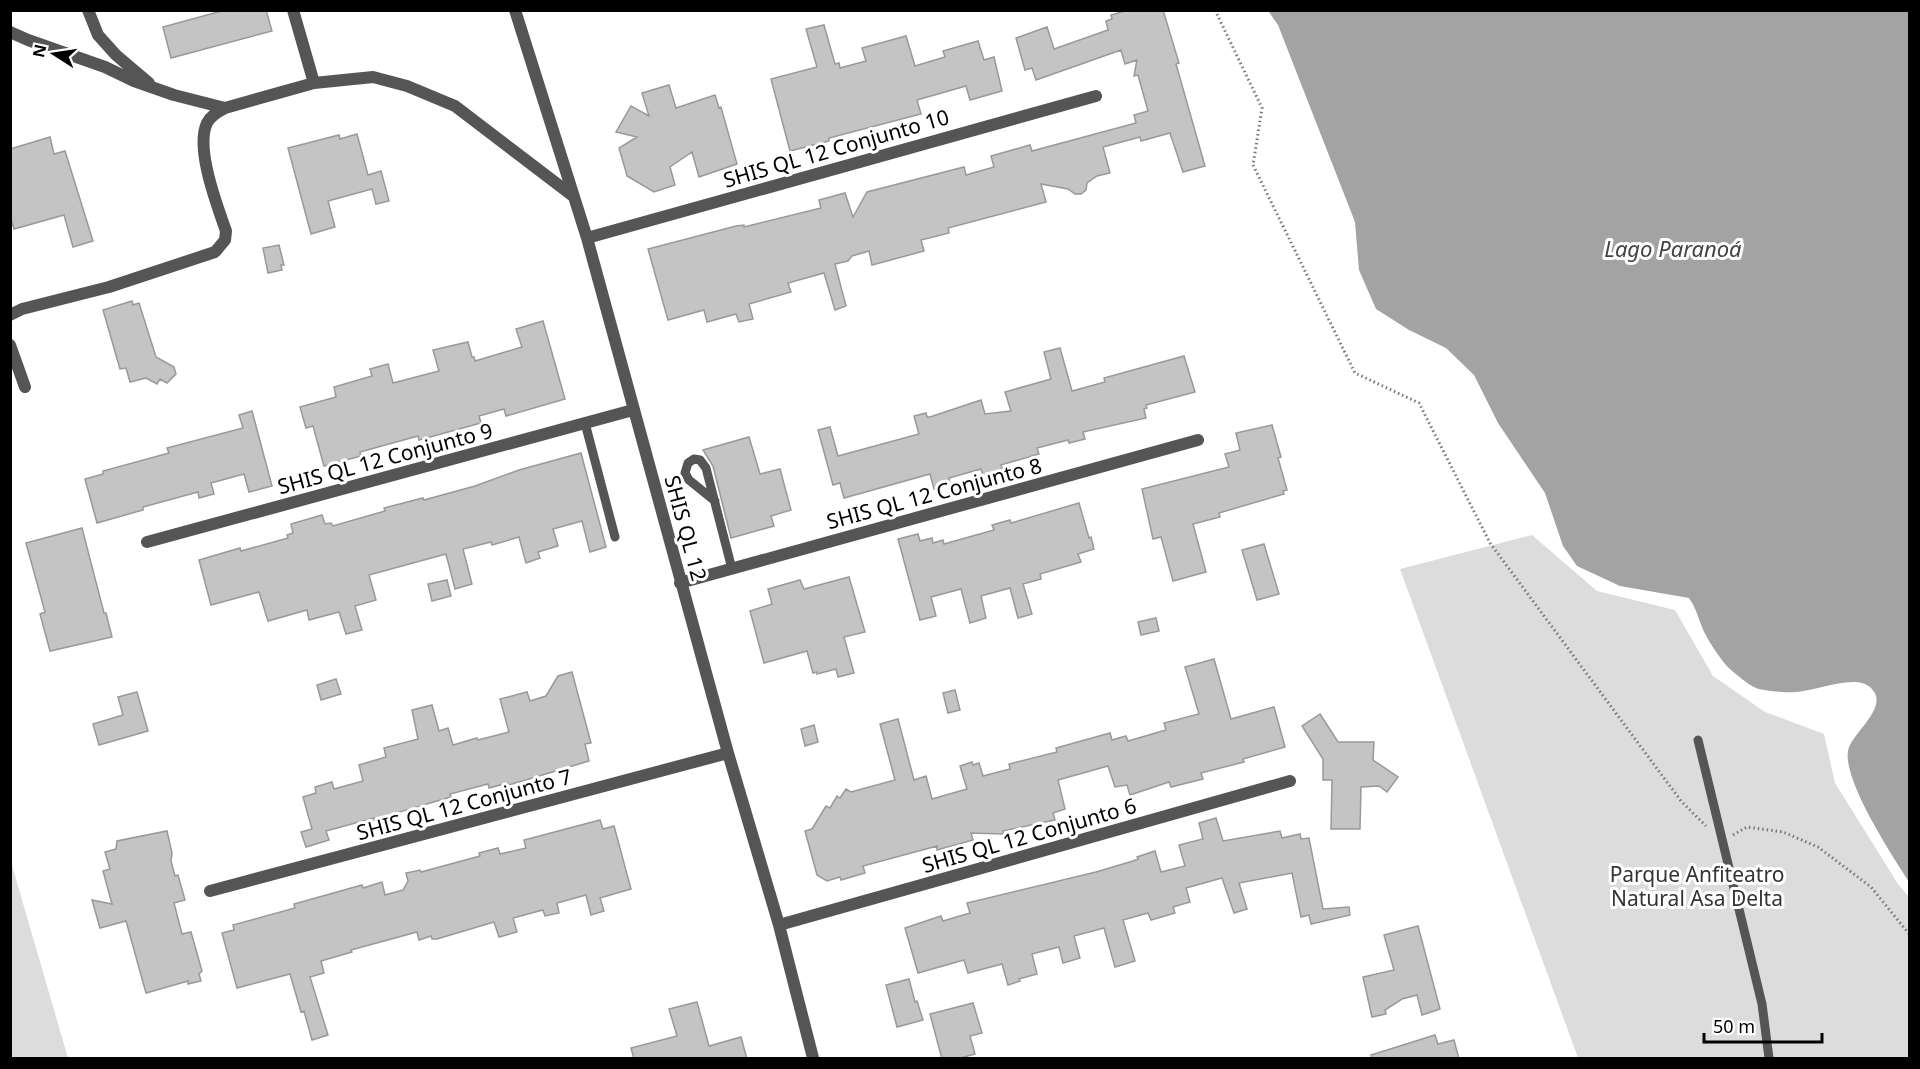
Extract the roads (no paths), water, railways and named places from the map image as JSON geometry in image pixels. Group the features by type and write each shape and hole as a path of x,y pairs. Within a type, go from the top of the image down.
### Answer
{"street":[{"path":"88,10 98,35 116,55 154,88"},
{"path":"293,10 314,83"},
{"name":"SHIS QL 12","path":"515,10 586,238 680,583 779,926 813,1059"},
{"path":"10,32 105,67 154,88 225,108"},
{"path":"10,315 22,309 109,287 216,252 225,240 225,231 205,160 203,137 207,122 213,115 225,108 314,83 373,77 407,86 455,106 573,196"},
{"name":"SHIS QL 12 Conjunto 10","path":"586,238 1095,96"},
{"path":"10,345 25,387"},
{"name":"SHIS QL 12 Conjunto 9","path":"147,542 633,410"},
{"name":"SHIS QL 12 Conjunto 8","path":"680,583 1198,440"},
{"name":"SHIS QL 12 Conjunto 7","path":"210,891 728,753"},
{"name":"SHIS QL 12 Conjunto 6","path":"779,926 1290,781"}],"lane":[{"path":"585,423 615,537"},
{"path":"715,501 732,568"},
{"path":"1698,740 1762,1004 1769,1059"}],"water":[{"name":"Lago Paranoá","path":"1265,11 1909,11 1909,882 1870,818 1848,764 1848,751 1851,744 1873,712 1876,703 1876,695 1871,688 1856,682 1846,682 1792,692 1756,688 1730,669 1719,656 1704,632 1689,598 1620,586 1577,566 1563,546 1545,493 1498,423 1474,375 1446,348 1409,330 1376,309 1359,270 1355,222 1278,25 1269,12"}],"park label":[{"name":"Parque Anfiteatro Natural Asa Delta","path":"1697,886"}]}
